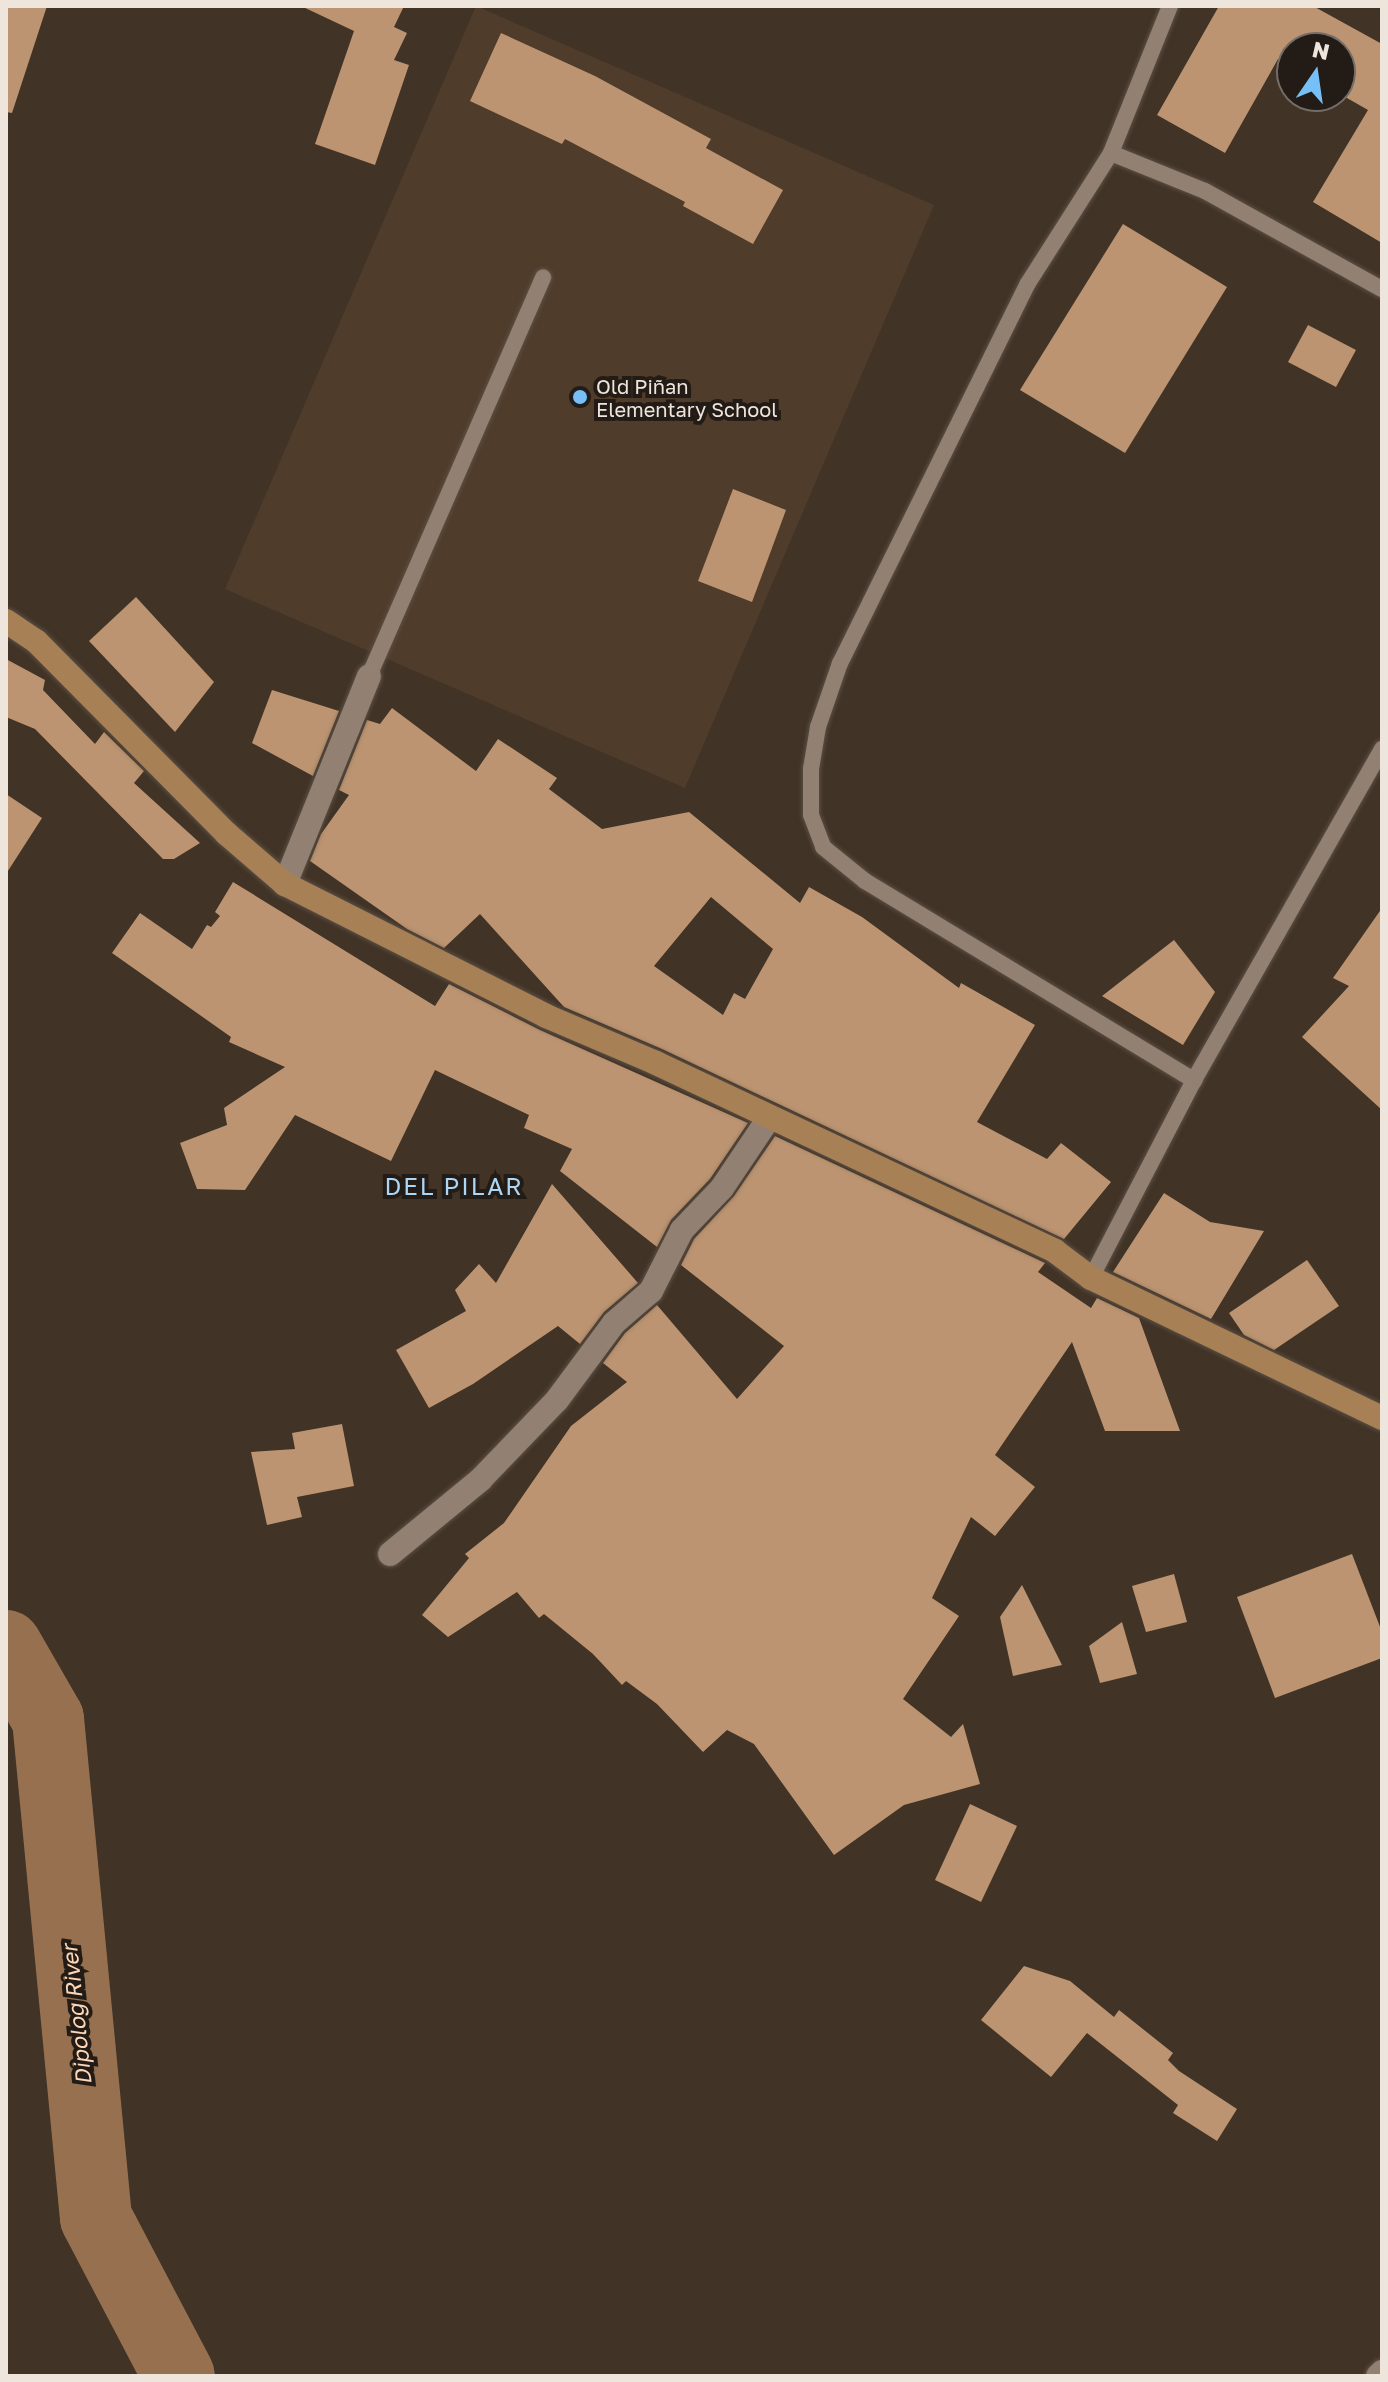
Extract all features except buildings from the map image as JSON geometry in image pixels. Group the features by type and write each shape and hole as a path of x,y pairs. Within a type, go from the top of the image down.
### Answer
{"street":[{"path":"6,621 36,641 227,834 285,884 546,1016 1055,1251 1091,1278 1382,1418"},
{"path":"285,884 369,676"},
{"path":"390,1554 480,1480 557,1400 614,1323 651,1291 682,1230 722,1188 769,1118"}],"lane":[{"path":"1170,6 1111,153 1027,285 840,663 818,727 811,769 811,815 823,847 865,881 1194,1080"},
{"path":"1111,153 1205,191 1382,289"},
{"path":"369,676 543,277"},
{"path":"1091,1278 1194,1080 1382,749"}],"shaded area":[{"name":"Old Piñan Elementary School","path":"476,6 934,205 685,788 225,589"}],"waterway":[{"name":"Dipolog River","path":"6,1646 48,1719 96,2218 179,2376"}],"place":[{"name":"Old Piñan Elementary School","path":"580,397"}],"district":[{"name":"DEL PILAR","path":"454,1186"}]}
